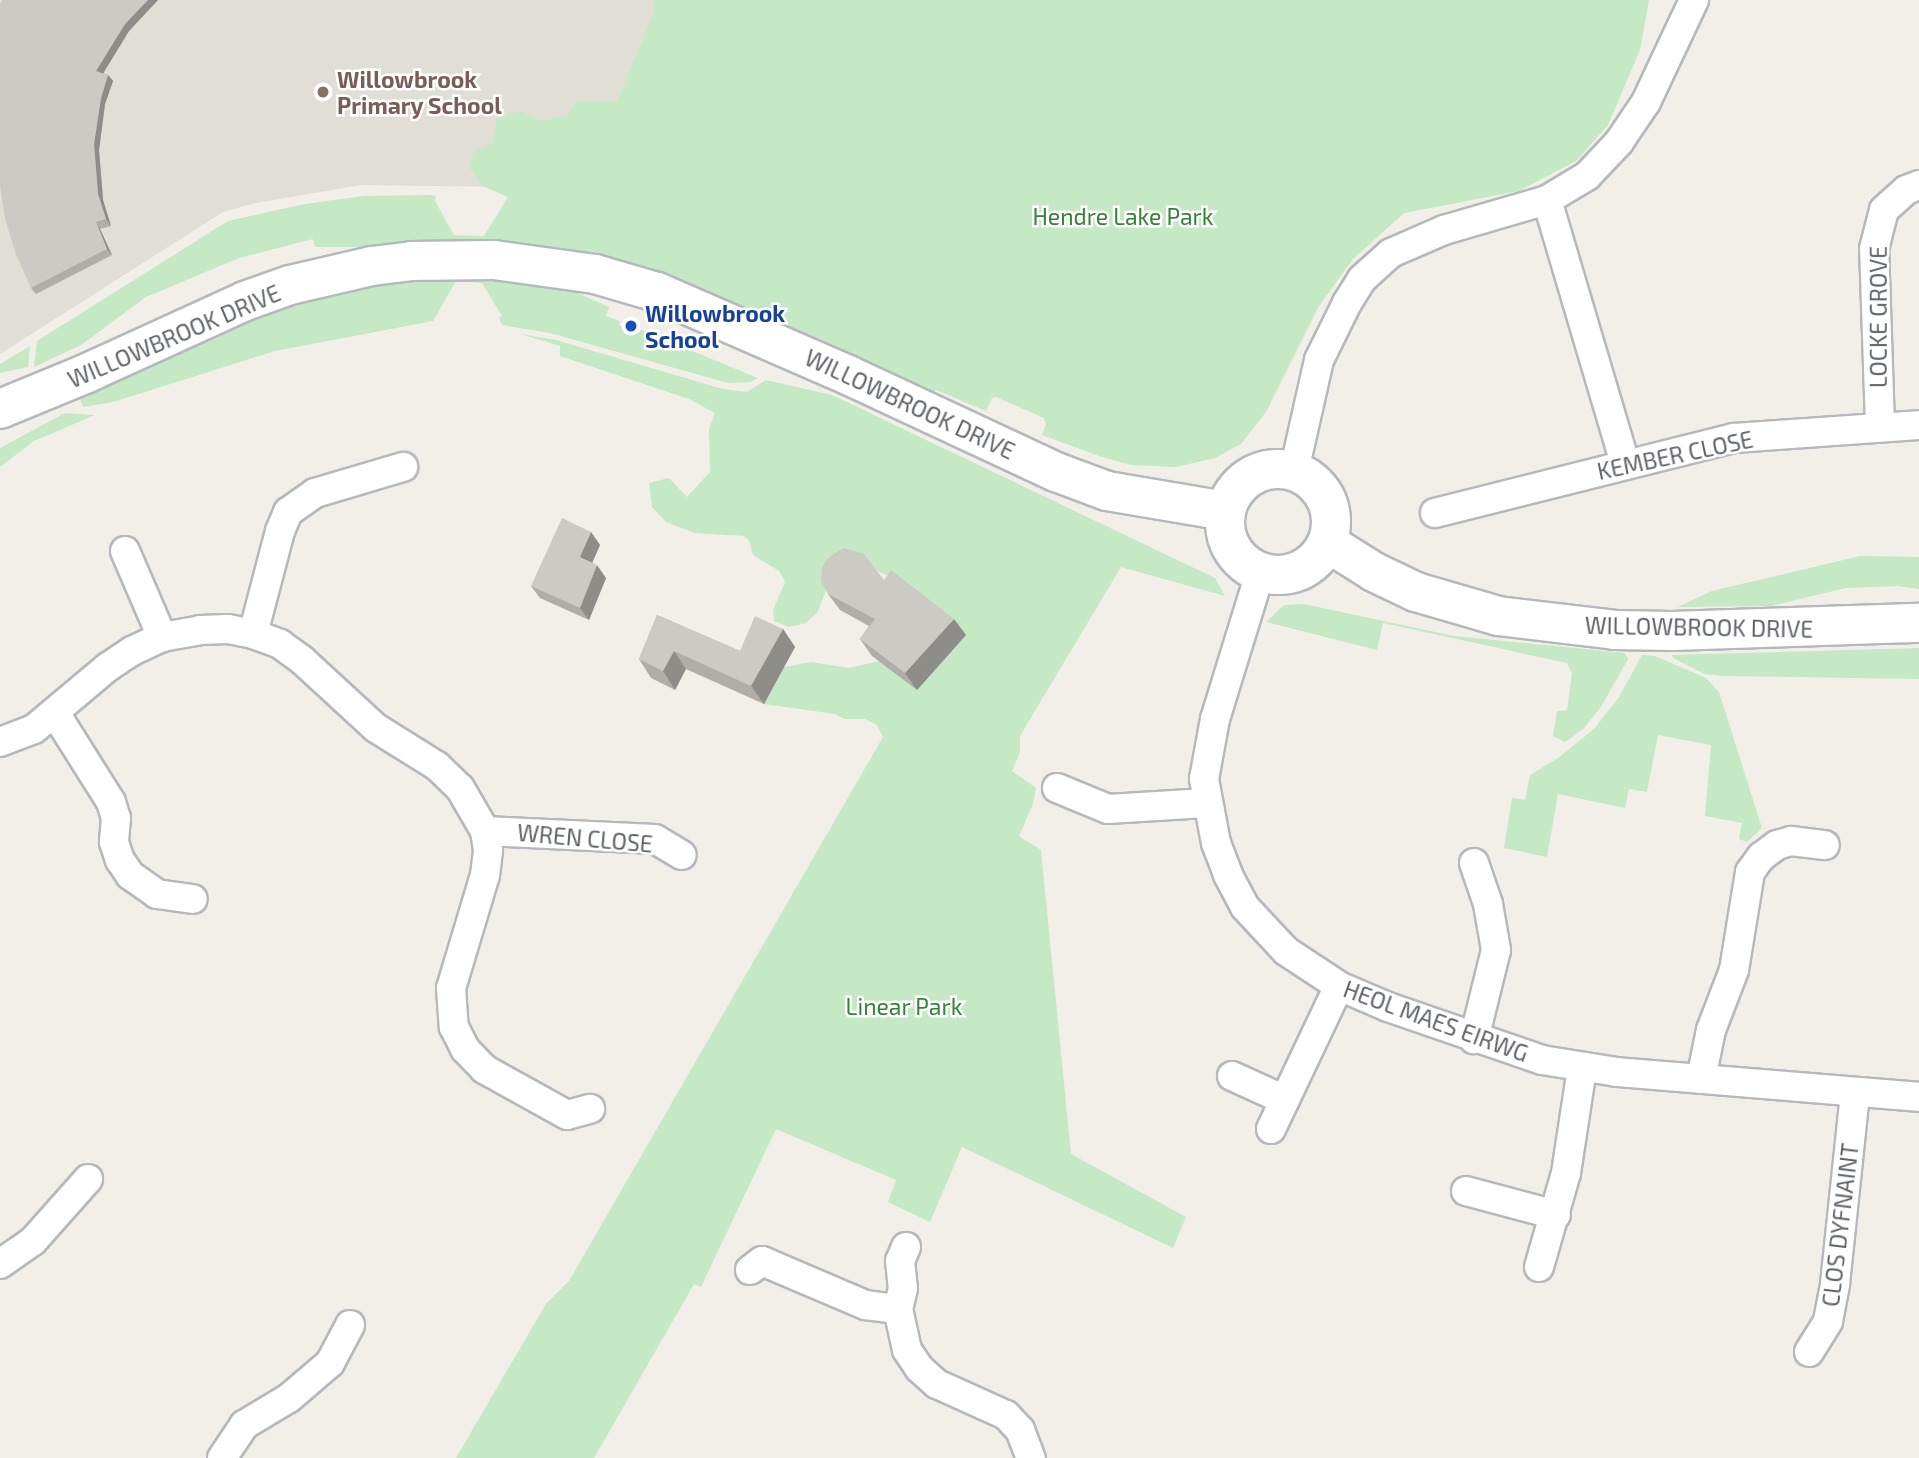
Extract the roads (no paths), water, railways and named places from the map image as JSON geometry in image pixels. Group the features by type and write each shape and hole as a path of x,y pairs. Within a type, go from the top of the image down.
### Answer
{"street":[{"path":"1294,471 1320,360 1347,303 1363,279 1391,253 1444,230 1546,200 1587,176 1619,142 1646,102 1694,0"},
{"name":"LOCKE GROVE","path":"1880,426 1874,249 1884,210 1906,190 1919,185"},
{"path":"1546,200 1625,464"},
{"name":"WILLOWBROOK DRIVE","path":"0,409 85,374 245,300 290,285 372,266 411,261 494,260 595,274 657,292 1069,477 1107,491 1225,511"},
{"name":"KEMBER CLOSE","path":"1435,513 1734,438 1919,425"},
{"path":"253,634 280,531 288,512 315,493 403,467"},
{"path":"1276,468 1294,471 1310,479 1322,491 1330,508 1332,526 1328,542 1320,556 1307,568 1276,576 1260,573 1246,566 1231,548 1224,526 1225,511 1232,494 1244,481 1259,472 1276,468"},
{"name":"WILLOWBROOK DRIVE","path":"1328,542 1374,572 1416,592 1498,616 1615,630 1660,631 1774,630 1919,623"},
{"path":"125,551 162,637"},
{"name":"HEOL MAES EIRWG","path":"1260,573 1208,745 1204,779 1206,803 1224,864 1245,907 1286,951 1339,986 1474,1039 1542,1060 1582,1068 1919,1097"},
{"path":"0,742 34,729 108,667 132,650 162,637 200,629 228,629 253,634 280,644 302,660 376,727 437,766 460,788 485,831 488,851 485,875 451,988 454,1027 465,1049 484,1069 567,1115 590,1109"},
{"path":"55,713 111,803 116,818 114,842 120,860 130,875 157,894 193,899"},
{"path":"1057,788 1108,809 1206,803"},
{"name":"WREN CLOSE","path":"485,831 655,839 682,855"},
{"path":"1701,1079 1711,1030 1734,970 1750,872 1761,857 1777,845 1791,841 1825,845"},
{"path":"1474,863 1489,904 1496,950 1474,1039"},
{"path":"1271,1129 1339,986"},
{"path":"1539,1267 1566,1173 1582,1068"},
{"path":"1232,1076 1285,1100"},
{"name":"CLOS DYFNAINT","path":"1809,1352 1828,1321 1835,1284 1855,1093"},
{"path":"0,1264 33,1241 88,1179"},
{"path":"1466,1191 1556,1215"},
{"path":"906,1247 900,1261 903,1288 898,1310 907,1350 919,1368 937,1384 1006,1415 1020,1430 1031,1458"},
{"path":"750,1270 762,1261 865,1305 898,1310"},
{"path":"222,1458 244,1425 289,1398 330,1363 351,1325"}],"place":[{"name":"Willowbrook Primary School","path":"323,92"},
{"name":"Willowbrook School","path":"631,326"}],"park label":[{"name":"Hendre Lake Park","path":"1123,216"},
{"name":"Linear Park","path":"904,1006"}]}
